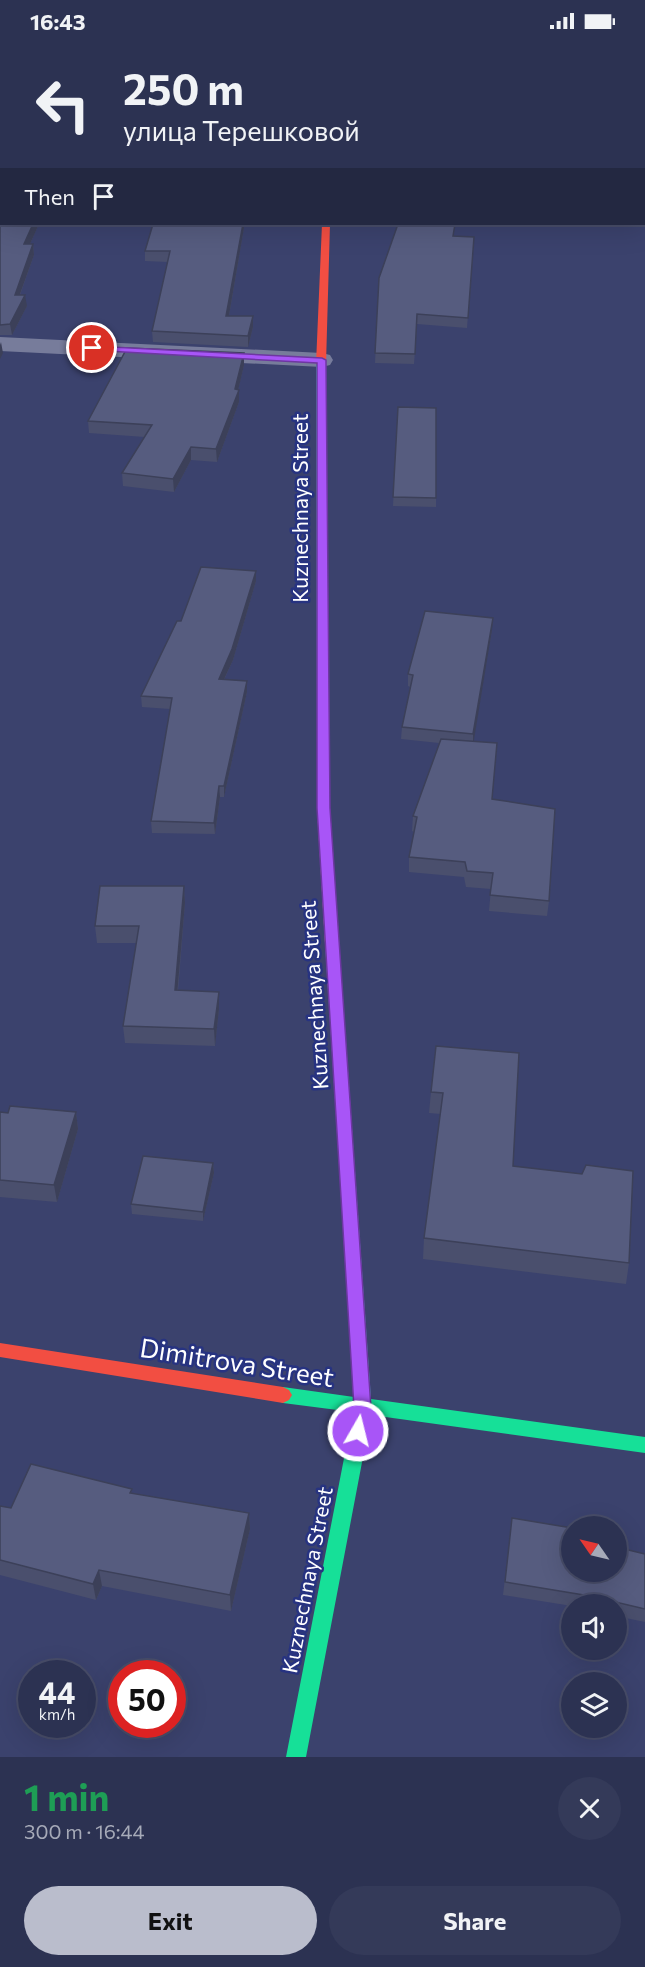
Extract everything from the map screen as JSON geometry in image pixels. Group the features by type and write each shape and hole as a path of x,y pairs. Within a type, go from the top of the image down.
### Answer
{"main road":[{"name":"Kuznechnaya Street","path":"296,1757 363,1408 323,808 322,360 326,225"},
{"name":"Dimitrova Street","path":"0,1350 363,1408 645,1445"}],"street":[{"path":"0,344 322,360"}],"building":[{"path":"0,225 33,225 24,244 33,244 15,295 25,295 10,324 0,325"},
{"path":"153,225 243,225 226,316 253,316 248,336 152,331 170,251 145,251"},
{"path":"398,225 455,225 453,236 474,237 468,318 417,314 415,354 375,353 379,278"},
{"path":"127,348 244,353 235,389 239,390 216,449 191,447 173,479 122,473 152,425 88,421"},
{"path":"398,407 436,408 436,498 393,497"},
{"path":"201,567 256,571 232,649 219,679 247,681 224,786 219,786 214,823 151,821 172,698 141,696 177,621 181,621"},
{"path":"425,611 493,618 473,734 402,727 413,675 408,674"},
{"path":"441,739 497,743 492,799 555,809 549,901 490,895 493,873 467,871 465,862 409,857 417,817 413,816"},
{"path":"100,886 184,886 175,990 219,992 214,1029 123,1026 139,926 95,926"},
{"path":"436,1046 519,1053 513,1166 582,1174 586,1165 633,1171 629,1263 424,1238 443,1093 431,1092"},
{"path":"10,1106 76,1112 54,1185 0,1180 0,1112 8,1113"},
{"path":"143,1156 213,1163 203,1212 131,1204"},
{"path":"31,1464 132,1489 130,1493 249,1513 230,1595 99,1570 93,1584 0,1560 0,1506 11,1508"},
{"path":"512,1518 561,1526 561,1582 627,1582 627,1550 645,1554 645,1609 627,1605 627,1594 578,1594 505,1582"}],"traffic: fast":[{"path":"321,364 323,745"},
{"path":"296,1757 363,1408 332,943"},
{"path":"283,1395 645,1445"}],"traffic: slow":[{"path":"323,745 323,808 332,943"}],"traffic: jam":[{"path":"321,364 326,225"},
{"path":"0,1350 283,1395"}],"route":[{"path":"92,348 322,360 323,808 363,1408 358,1431"}]}
